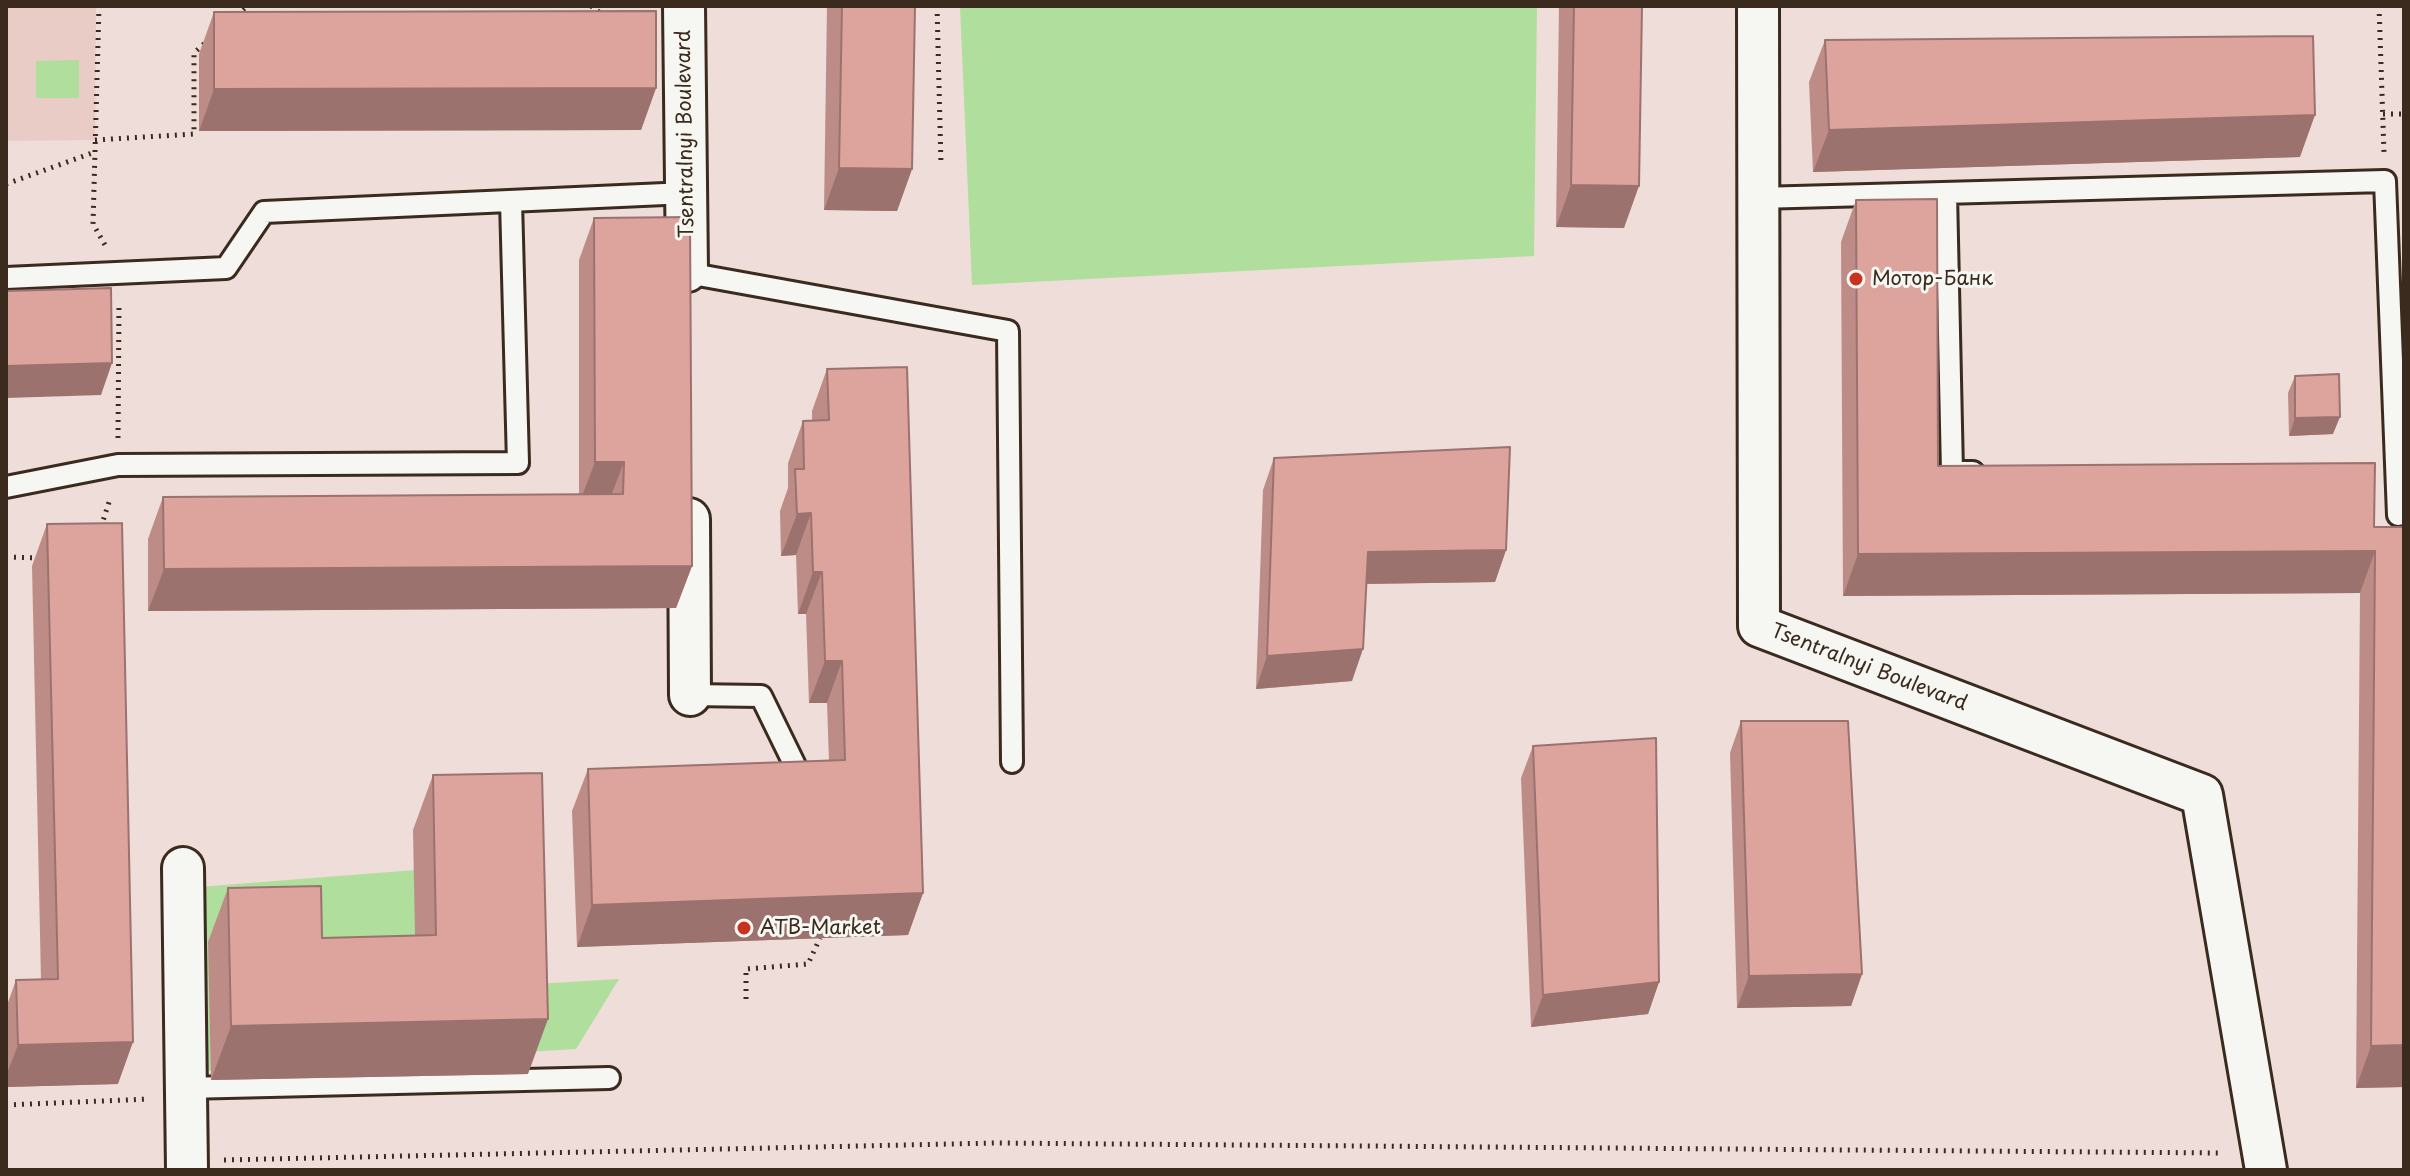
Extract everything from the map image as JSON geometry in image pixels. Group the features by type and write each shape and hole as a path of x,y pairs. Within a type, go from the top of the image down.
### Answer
{"street":[{"name":"Tsentralnyi Boulevard","path":"684,6 687,289"},
{"name":"Tsentralnyi Boulevard","path":"1758,6 1759,626 2202,795 2266,1162"},
{"path":"688,476 690,695"},
{"path":"183,868 187,1165"}],"lane":[{"path":"1758,198 2385,181 2388,473 2398,515 2404,514"},
{"path":"6,278 226,268 264,212 687,193"},
{"path":"1946,193 1952,472 2000,472"},
{"path":"6,487 118,465 518,463 511,201"},
{"path":"687,289 1008,331 1012,762"},
{"path":"690,695 761,696 813,803"},
{"path":"185,1093 609,1078"}],"path":[{"path":"99,6 93,224 120,274 118,441"},
{"path":"225,25 247,6"},
{"path":"591,6 615,24"},
{"path":"937,6 941,165"},
{"path":"2379,6 2385,181"},
{"path":"95,140 194,134 194,53 215,34"},
{"path":"2383,114 2404,114"},
{"path":"6,184 95,152"},
{"path":"97,537 118,465"},
{"path":"6,557 47,558"},
{"path":"746,999 746,969 808,964 820,938"},
{"path":"6,1105 185,1093"},
{"path":"187,1165 995,1143 2266,1162"}],"shaded area":[{"path":"6,6 96,6 95,140 6,141"}],"green space":[{"path":"960,6 1537,6 1534,256 972,285"},
{"path":"79,60 79,98 36,98 36,61"},
{"path":"428,869 436,990 619,979 576,1049 202,1071 199,887"}],"building":[{"path":"842,6 915,6 912,169 839,168"},
{"path":"1574,6 1642,6 1639,186 1571,185"},
{"path":"656,11 656,88 214,89 214,12"},
{"path":"2313,36 2315,115 1829,130 1825,40"},
{"path":"1937,199 1938,466 2375,463 2374,527 2404,527 2404,1045 2371,1046 2375,551 1858,554 1856,200"},
{"path":"690,217 692,566 164,569 163,497 623,494 624,462 595,462 594,218"},
{"path":"111,288 112,363 6,366 6,291"},
{"path":"907,367 923,893 592,905 588,769 845,760 842,661 825,661 822,572 813,572 811,513 797,514 795,469 804,469 803,421 829,420 827,369"},
{"path":"2339,374 2340,417 2295,418 2295,376"},
{"path":"1510,447 1506,550 1368,552 1363,649 1267,656 1274,458"},
{"path":"122,523 133,1042 18,1045 16,980 58,979 47,524"},
{"path":"1741,721 1848,721 1862,974 1749,976"},
{"path":"1656,738 1659,982 1543,995 1533,746"},
{"path":"542,773 548,1019 231,1026 228,888 321,886 322,938 436,935 433,775"}],"place":[{"name":"Мотор-Банк","path":"1856,279"},
{"name":"ATB-Market","path":"744,928"}]}
